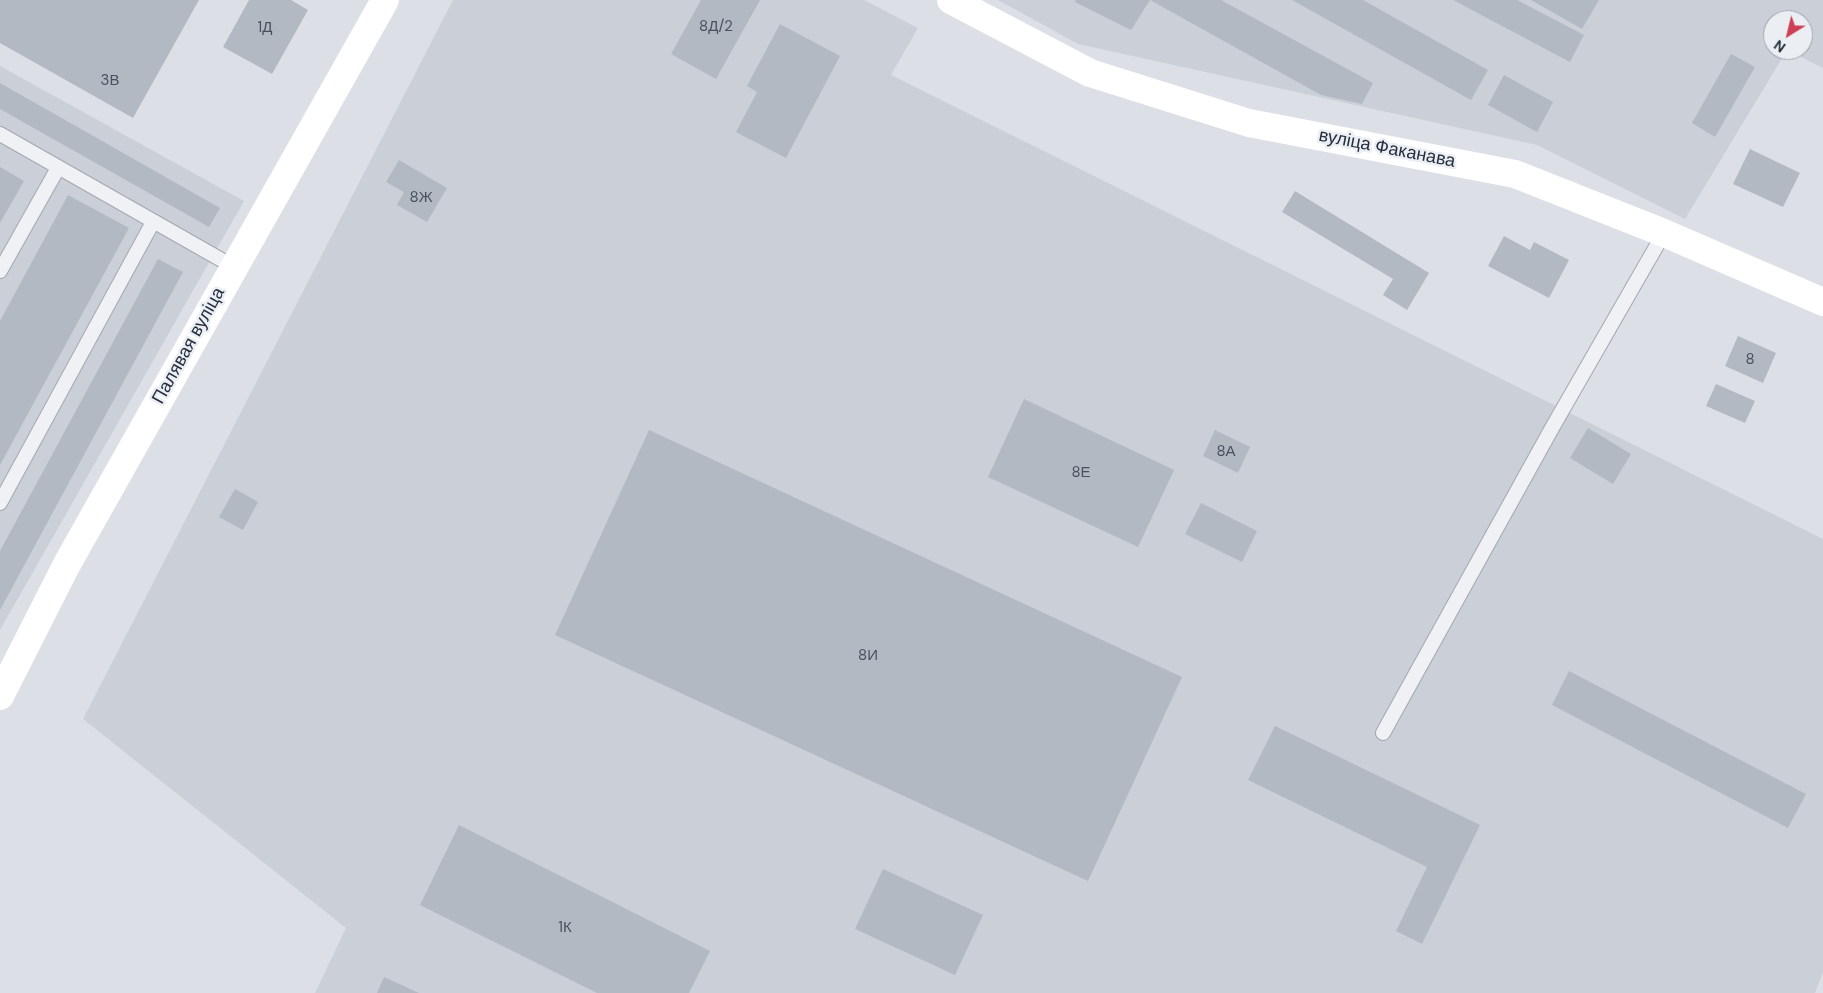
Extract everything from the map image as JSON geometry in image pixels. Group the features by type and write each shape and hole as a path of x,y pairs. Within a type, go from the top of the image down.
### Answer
{"main road":[{"name":"Палявая вуліца","path":"0,696 67,564 385,0"},
{"name":"вуліца Факанава","path":"951,0 1090,73 1249,122 1515,174 1664,232 1823,302"}],"lane":[{"path":"0,134 234,267"},
{"path":"0,271 58,168"},
{"path":"0,503 153,222"},
{"path":"1382,733 1664,232"}],"shaded area":[{"path":"453,0 864,0 918,28 891,75 1823,539 1823,972 1815,993 315,993 346,928 83,719"},
{"path":"998,0 1823,0 1823,68 1807,60 1813,60 1813,10 1763,10 1763,60 1781,60 1685,219 1537,145 1078,44"},
{"path":"0,66 244,201 0,630"}],"building":[{"path":"0,0 199,0 133,118 0,43"},
{"path":"249,0 291,0 308,10 272,74 223,47"},
{"path":"701,0 760,0 716,79 671,54"},
{"path":"1076,0 1150,0 1131,30 1075,2"},
{"path":"1150,0 1221,0 1373,83 1362,104 1321,95"},
{"path":"1292,0 1363,0 1488,70 1471,100"},
{"path":"1453,0 1517,0 1584,35 1570,62"},
{"path":"1531,0 1599,0 1582,29"},
{"path":"780,24 840,56 786,158 736,132 757,92 747,86"},
{"path":"1731,54 1755,67 1715,137 1692,123"},
{"path":"1504,75 1553,102 1537,132 1488,105"},
{"path":"0,83 220,208 209,227 0,109"},
{"path":"1750,149 1800,173 1783,207 1733,184"},
{"path":"399,160 447,188 427,222 397,205 404,192 386,182"},
{"path":"0,167 24,181 0,223"},
{"path":"1295,191 1429,273 1407,310 1383,295 1393,279 1282,212"},
{"path":"68,195 129,228 0,465 0,321"},
{"path":"1504,236 1530,250 1534,242 1569,260 1549,298 1488,266"},
{"path":"158,259 183,272 0,610 0,551"},
{"path":"1738,336 1776,353 1763,383 1725,366"},
{"path":"1716,384 1755,401 1745,423 1706,406"},
{"path":"1024,399 1174,470 1138,547 988,477"},
{"path":"1588,428 1631,454 1613,484 1570,458"},
{"path":"649,430 1182,677 1088,881 555,635"},
{"path":"1215,430 1250,447 1238,473 1203,456"},
{"path":"235,489 258,502 243,530 219,517"},
{"path":"1201,503 1257,531 1242,562 1185,534"},
{"path":"1569,671 1806,794 1788,828 1552,705"},
{"path":"1275,726 1480,825 1422,944 1396,931 1427,867 1248,780"},
{"path":"459,825 710,951 689,993 597,993 420,905"},
{"path":"883,869 983,915 955,975 855,929"},
{"path":"384,977 419,993 377,993"}]}
